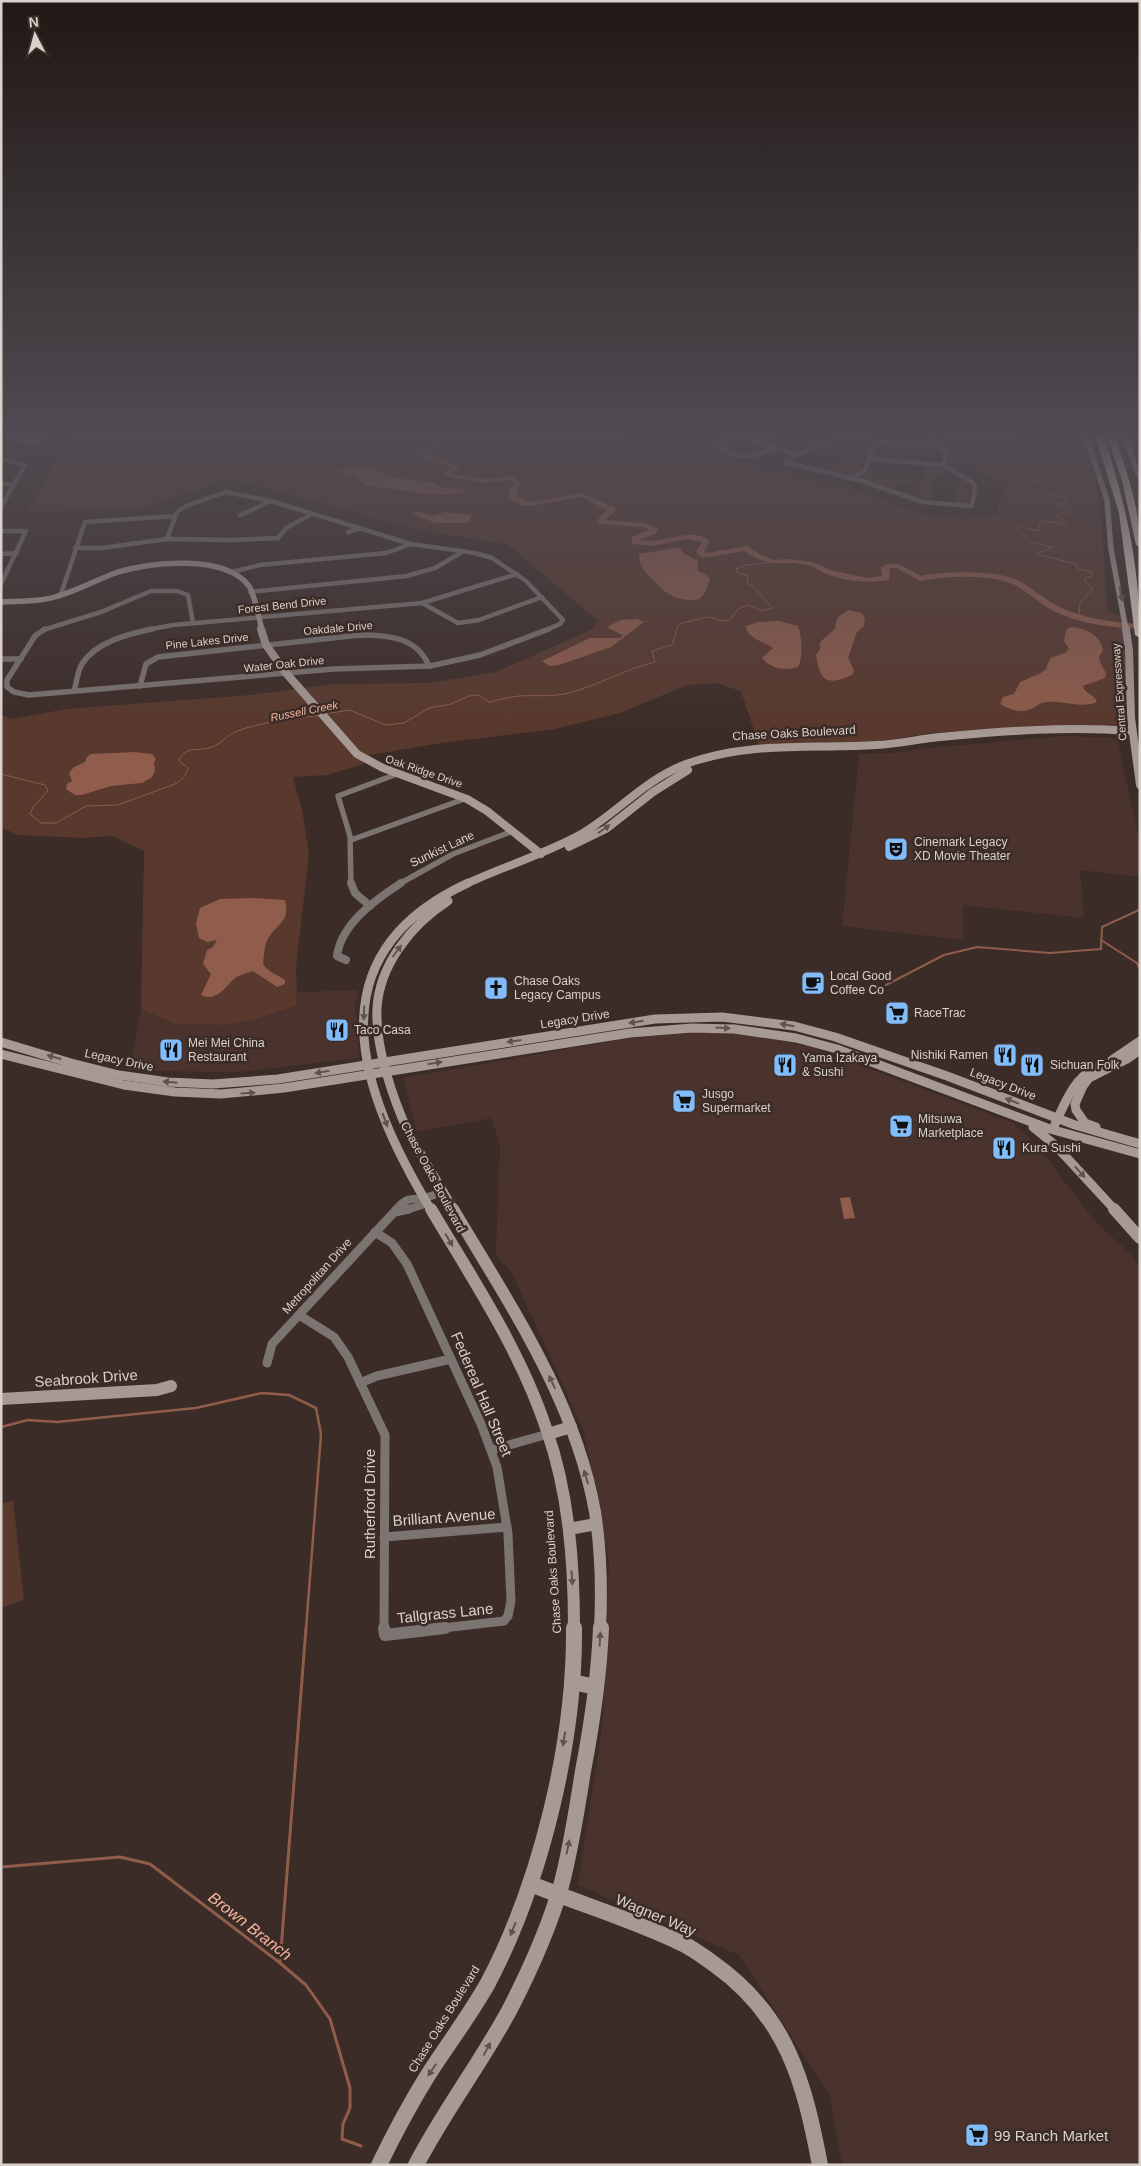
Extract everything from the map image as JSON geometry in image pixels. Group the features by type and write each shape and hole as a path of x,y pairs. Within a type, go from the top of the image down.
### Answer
{"highway":[{"path":"1125,532 1140,635"},
{"path":"1137,532 1140,545"}],"street":[{"path":"1,584 26,532"},
{"path":"61,594 82,532"},
{"path":"167,539 169,532"},
{"path":"76,548 103,547 167,539 274,539 284,532"},
{"path":"373,532 411,544 492,558 517,574 542,597"},
{"name":"Central Expressway","path":"1110,532 1111,549 1126,626 1132,733 1140,785"},
{"path":"1,602 48,598 120,572 157,565 193,564 232,572 260,565 386,553 411,544"},
{"path":"250,592 344,581 398,579 450,562 462,552"},
{"path":"1,554 17,553"},
{"name":"Oak Ridge Drive","path":"232,572 246,582 266,645 286,673 363,758 376,766 432,784 467,798 488,810 541,854"},
{"name":"Forest Bend Drive","path":"74,691 84,663 106,645 146,630 193,623 422,603 517,574"},
{"path":"1,659 21,659 35,636 58,623 101,612 151,590 182,592 188,595 193,623"},
{"path":"422,603 458,623 462,623 473,621 527,600 542,597"},
{"name":"Water Oak Drive","path":"21,659 7,680 7,687 20,694 140,686 336,668 429,666 469,659 499,650 560,624 563,620 562,618 542,597"},
{"name":"Oakdale Drive","path":"266,645 360,635 389,636 419,649 426,657 429,666"},
{"name":"Pine Lakes Drive","path":"140,686 146,664 158,657 178,653 266,645"},
{"name":"Chase Oaks Boulevard","path":"379,2165 420,2088 484,1989 506,1945 531,1884 549,1823 572,1682 574,1624 568,1529 558,1472 540,1408 517,1360 424,1198 389,1131 371,1069 363,1020 365,994 378,959 394,937 436,904 590,829 648,783 667,772 728,755 756,755 834,749 886,749 935,740 1037,732 1132,733"},
{"path":"370,906 356,897 349,883 351,840 338,796 397,774"},
{"path":"351,840 467,798"},
{"name":"Sunkist Lane","path":"346,960 337,956 337,947 345,929 387,891 424,867 513,831"},
{"name":"Chase Oaks Boulevard","path":"416,2165 428,2138 482,2057 510,2008 528,1971 558,1895 588,1750 601,1625 599,1552 596,1524 591,1495 571,1427 541,1360 487,1264 442,1192 405,1126 386,1066 378,1026 378,995 382,979 391,959 436,904"},
{"path":"365,994 378,995"},
{"path":"672,1017 674,1028"},
{"name":"Legacy Drive","path":"1,1054 92,1078 150,1090 199,1094 258,1092 386,1066 564,1038 672,1017 722,1017 761,1021 835,1037 949,1077 1089,1130 1140,1144"},
{"name":"Legacy Drive","path":"564,1038 674,1028 745,1030 795,1038 828,1046 1052,1130 1140,1154"},
{"path":"828,1046 835,1037"},
{"path":"1052,1130 1076,1080 1083,1073 1120,1055 1140,1041"},
{"name":"Legacy Drive","path":"1,1042 101,1070 161,1082 204,1084 263,1081 371,1069"},
{"path":"1127,1141 1085,1123 1079,1116 1076,1104 1089,1078 1127,1059 1140,1050"},
{"path":"92,1078 101,1070"},
{"path":"930,1084 946,1083 949,1077"},
{"path":"199,1094 204,1084"},
{"path":"1018,1117 1051,1141 1140,1238"},
{"name":"Metropolitan Drive","path":"267,1363 272,1344 374,1232 395,1212 401,1212 422,1205 424,1198 442,1192"},
{"name":"Federeal Hall Street","path":"374,1232 392,1243 407,1264 451,1359 497,1466 507,1527 511,1601 507,1619"},
{"name":"Rutherford Drive","path":"299,1315 334,1337 348,1357 384,1435 383,1620 385,1635"},
{"path":"360,1383 377,1376 451,1359"},
{"name":"Seabrook Drive","path":"1,1399 157,1390 172,1386"},
{"path":"491,1450 571,1427"},
{"path":"568,1529 596,1524"},
{"name":"Brilliant Avenue","path":"384,1537 507,1527"},
{"name":"Tallgrass Lane","path":"385,1635 499,1624 507,1619"},
{"path":"572,1682 596,1687"},
{"name":"Wagner Way","path":"531,1884 677,1940 718,1966 741,1984 774,2023 787,2047 804,2092 820,2165"}],"shaded area":[{"path":"432,532 1102,532 1107,611 1121,616 1127,668 1125,729 1080,725 931,733 880,741 759,745 741,691 716,683 687,685 620,713 555,729 441,743 370,755 363,764 327,775 293,777 302,810 309,853 296,967 297,1005 250,1021 223,1025 176,1024 141,1009 144,851 112,836 81,838 19,835 1,828 1,715 13,719 66,709 250,695 335,684 430,683 496,672 593,629 597,620 507,544"},
{"path":"681,548 683,553 698,561 698,571 707,575 710,580 704,594 699,599 684,600 672,596 646,573 641,564 639,554"},
{"path":"848,610 862,613 865,619 864,626 857,632 848,658 854,670 852,675 831,681 826,679 820,671 816,655 820,649 820,642 835,629 837,618"},
{"path":"637,619 644,622 611,647 559,665 549,666 542,661 590,638 620,638 623,635 608,628 609,626 621,620"},
{"path":"779,621 798,626 801,659 798,667 779,668 766,662 762,658 773,648 749,634 746,626 758,622"},
{"path":"1071,627 1092,633 1102,645 1103,651 1099,656 1106,673 1105,678 1083,686 1097,701 1082,705 1046,702 1029,710 1020,711 1000,704 1003,697 1014,694 1020,682 1046,669 1050,658 1065,653 1069,649 1064,641 1066,630"},
{"path":"1064,736 1117,738 1140,843 1140,877 1080,870 1084,918 963,905 963,940 842,926 859,754 891,753"},
{"path":"135,752 152,754 156,759 154,763 155,771 151,778 142,783 111,786 82,795 75,795 66,789 67,784 72,781 69,773 74,767 85,762 91,754"},
{"path":"253,898 285,900 285,917 267,940 263,964 270,971 285,980 285,984 277,987 253,971 234,979 220,993 212,997 201,995 211,974 203,964 207,950 213,947 217,940 207,942 199,938 196,924 200,908 220,899"},
{"path":"358,990 355,1006 359,1058 238,1072 156,1071 131,1063 141,1009 176,1024 297,1005 298,992"},
{"path":"720,1032 765,1037 811,1047 1013,1123 1036,1144 1093,1219 1130,1254 1140,1267 1140,2165 842,2165 830,2096 739,1955 578,1885 603,1721 609,1563 584,1431 512,1273 496,1255 500,1146 491,1118 417,1132 403,1078 631,1038 673,1033"},
{"path":"850,1197 855,1218 844,1219 840,1198"},
{"path":"13,1500 24,1600 1,1608 1,1504"}],"waterway":[{"path":"652,532 635,539 635,542 653,544 694,536 706,541 700,552 705,556 747,548 758,557 773,562 788,561 813,564 828,572 868,580 886,578 885,567 890,566 899,567 920,579 934,576 963,575 1008,579 1055,608 1087,620 1104,624 1140,627"},
{"path":"1021,532 1031,542 1053,547 1036,554 1076,564 1078,569 1092,572 1092,576 1085,578 1085,582 1093,589 1080,602 1079,616"},
{"name":"Russell Creek","path":"324,714 350,710 385,725 404,723 429,708 451,704 469,696 479,695 489,702 519,696 563,694 580,690 655,662 652,651 672,645 678,626 682,623 708,617 722,621 730,620 738,609 748,605 762,611 772,608 754,587 747,584 748,576 737,572 736,569 746,565 773,562"},
{"name":"Russell Creek","path":"1,774 45,785 48,791 33,807 30,814 41,823 56,823 86,806 118,805 175,784 180,781 187,771 188,768 179,761 181,756 188,751 212,747 232,733 245,728 320,715"},
{"path":"1101,940 1102,927 1139,910"},
{"path":"886,985 944,955 977,947 1050,953 1101,949 1101,940"},
{"path":"1101,940 1137,963 1140,970"},
{"path":"1,1427 28,1420 57,1422 196,1408 262,1393 289,1395 316,1408 321,1434 306,1629"},
{"path":"280,1963 306,1628"},
{"name":"Brown Branch","path":"1,1867 120,1857 150,1864 280,1963"},
{"name":"Brown Branch","path":"280,1963 306,1985 330,2019 350,2088 350,2108 343,2124 342,2139 361,2146"}],"place":[{"name":"Cinemark Legacy XD Movie Theater","path":"896,849"},
{"name":"Local Good Coffee Co","path":"813,983"},
{"name":"Chase Oaks Legacy Campus","path":"496,988"},
{"name":"RaceTrac","path":"897,1013"},
{"name":"Taco Casa","path":"337,1030"},
{"name":"Mei Mei China Restaurant","path":"171,1050"},
{"name":"Nishiki Ramen","path":"1005,1055"},
{"name":"Yama Izakaya & Sushi","path":"785,1065"},
{"name":"Sichuan Folk","path":"1032,1065"},
{"name":"Jusgo Supermarket","path":"684,1101"},
{"name":"Mitsuwa Marketplace","path":"901,1126"},
{"name":"Kura Sushi","path":"1004,1148"},
{"name":"99 Ranch Market","path":"977,2135"}]}
